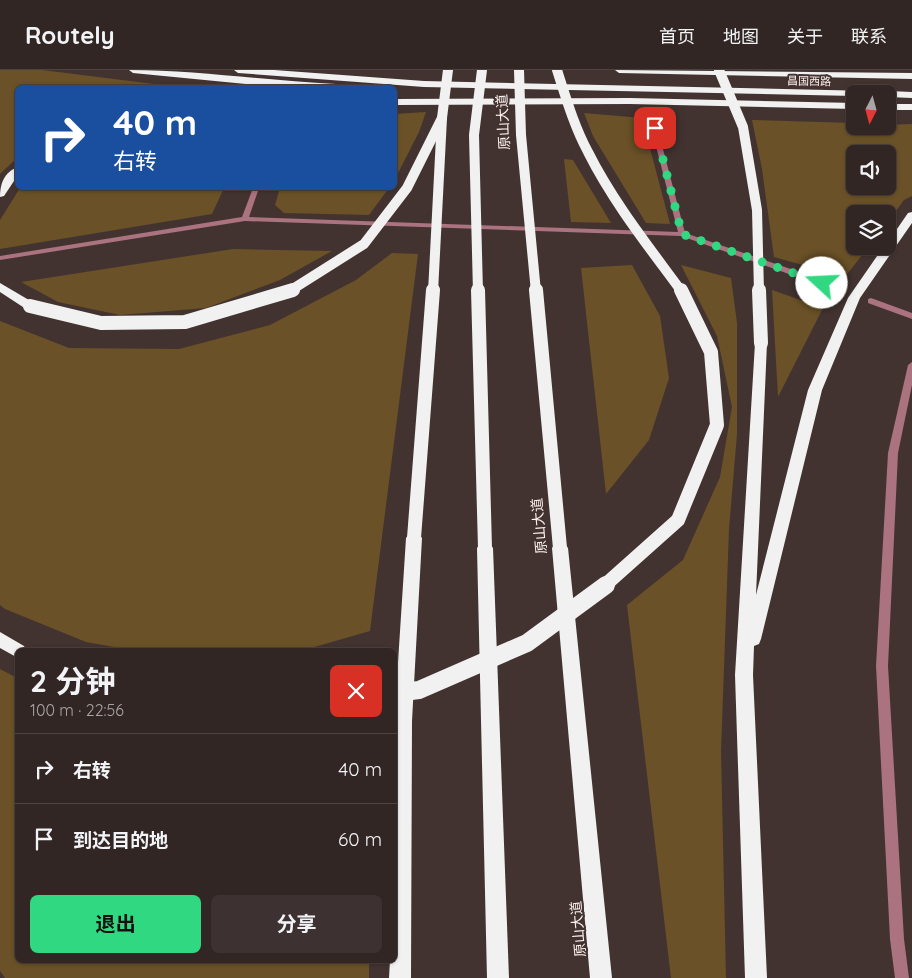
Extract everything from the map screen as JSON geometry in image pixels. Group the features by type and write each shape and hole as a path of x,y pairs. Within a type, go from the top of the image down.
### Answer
{"highway":[{"path":"133,70 290,85"},
{"name":"昌国西路","path":"238,70 424,84 846,93"},
{"path":"400,978 403,721 414,538 438,220 442,118 448,70"},
{"name":"原山大道","path":"482,70 474,135 498,978"},
{"name":"原山大道","path":"519,70 521,135 601,978"},
{"path":"397,693 419,690 527,643 614,579 678,520 717,424 711,352 684,294 628,220 588,152 570,112 557,70"},
{"name":"昌国西路","path":"619,70 912,76"},
{"path":"719,70 743,127 757,210 761,343 744,675 756,978"},
{"path":"397,90 630,101 846,106"},
{"path":"896,94 912,95"},
{"path":"397,102 630,101"},
{"path":"896,107 912,108"},
{"path":"0,287 30,306 101,323 185,322 294,290 364,244 407,188 442,118"},
{"path":"0,194 11,175 15,172"},
{"path":"744,675 815,390 854,298 912,215"},
{"path":"0,639 15,649"}],"lane":[{"path":"650,110 682,234"},
{"path":"245,219 255,190"},
{"path":"0,258 245,219 682,234 822,283"},
{"path":"870,301 912,316"},
{"path":"902,978 897,939 882,666 893,453 912,365"}],"shaded area":[{"path":"0,70 42,70 162,85 15,85 15,160 0,174"},
{"path":"426,112 419,132 397,175 397,114"},
{"path":"584,113 642,118 670,224 646,223 593,136"},
{"path":"752,120 846,123 846,135 896,135 896,125 912,124 912,196 904,200 896,211 896,205 846,205 846,255 862,255 845,277 774,257 762,169"},
{"path":"564,159 573,160 611,223 571,222"},
{"path":"19,190 223,190 212,214 0,249 0,220"},
{"path":"279,190 388,190 369,215 284,213 275,205"},
{"path":"233,249 332,251 280,280 206,308 120,315 58,302 21,282"},
{"path":"392,253 418,254 370,631 311,648 120,648 86,642 5,609 0,605 0,321 69,348 179,349 270,325 356,280"},
{"path":"632,265 660,316 669,378 649,440 606,494 581,268"},
{"path":"681,265 731,278 737,323 737,434 729,529 721,751 726,978 671,978 627,605 683,560 720,477 732,407 717,336"},
{"path":"772,290 823,308 778,397"},
{"path":"0,669 15,677 15,963 369,963 369,978 5,978 0,971"}],"route":[{"path":"655,128 682,234 822,283"}]}
